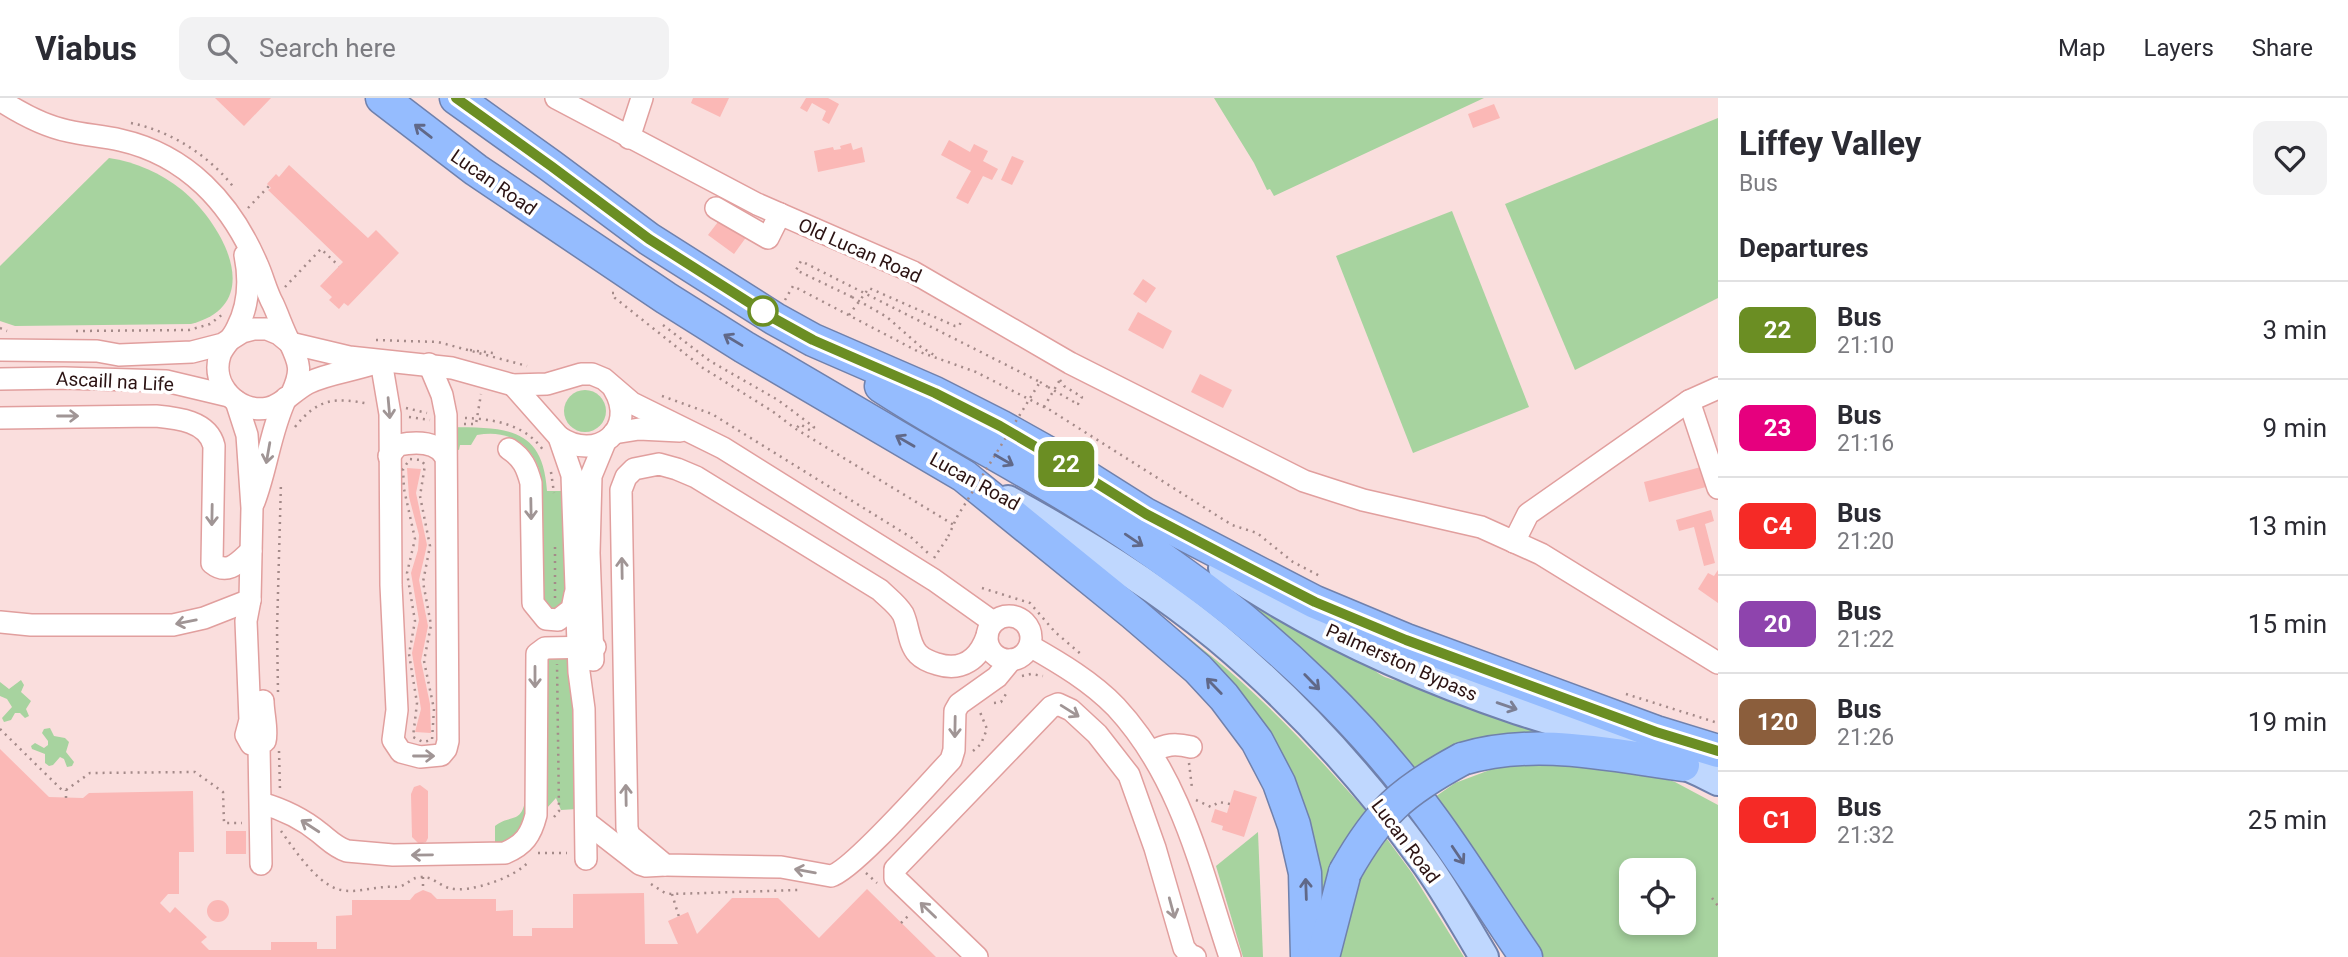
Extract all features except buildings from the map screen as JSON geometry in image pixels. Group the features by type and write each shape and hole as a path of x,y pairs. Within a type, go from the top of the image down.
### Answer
{"highway":[{"name":"Lucan Road","path":"382,98 476,170 666,298 964,476"},
{"path":"456,98 649,239 813,340 923,414 1077,502 1183,574 1254,629 1307,676 1382,755 1433,819 1526,957"},
{"path":"813,340 935,393 1000,426 1146,514 1315,602 1406,640 1656,732 1718,751"},
{"path":"964,476 1198,669 1224,696 1257,741 1279,783 1294,825 1305,873 1307,957"},
{"path":"1323,957 1345,872 1364,838 1393,803 1426,778 1462,759 1511,748 1545,747 1683,765"}],"main road":[{"name":"Lucan Road","path":"964,476 1046,521 1126,570 1206,629 1259,674 1331,747 1397,825 1425,861 1484,957"},
{"name":"Palmerston Bypass","path":"1146,514 1264,595 1375,654 1435,681 1611,737 1718,781"}],"street":[{"name":"Old Lucan Road","path":"556,98 780,214 913,272 1070,363 1304,481 1363,500 1481,527 1541,554 1718,663"},
{"path":"629,138 642,98"},
{"path":"0,100 56,128 136,144 181,164 219,198 241,233 257,263 289,342 297,354 299,367 298,380 271,436 264,476 252,508"},
{"path":"716,208 768,238 780,214"},
{"path":"241,233 249,276 247,298 237,329 220,356 219,368 223,389 232,398 243,406 270,408 322,377 350,372 381,361"},
{"path":"230,340 242,332 267,329 289,342 349,357 429,364 513,385 547,384 581,374 592,374 604,379 632,403 692,431 933,580 990,629"},
{"name":"Ascaill na Life","path":"0,350 97,351 111,342 137,341 153,345 165,353 192,352 230,340"},
{"path":"381,361 390,406 396,463"},
{"path":"429,364 442,395 446,415 448,741 441,755 420,757 401,752 393,740 397,710 391,585 398,445 437,447 445,456"},
{"name":"Ascaill na Life","path":"0,379 155,380 193,386 232,398"},
{"path":"565,379 553,392 548,415 572,475 576,593 587,647"},
{"path":"513,385 569,444 594,446 610,437 639,429 692,431"},
{"path":"586,856 584,709 579,672 587,647 591,476 620,422 622,410 620,397 613,387"},
{"path":"1514,542 1528,514 1689,401 1718,388"},
{"path":"232,398 247,435 252,508 250,600 246,614 250,720 246,735 251,744 269,748 270,805 261,864"},
{"path":"1689,401 1718,488"},
{"path":"0,418 156,416 197,425 210,435 214,446 212,563 220,569 229,569 251,551"},
{"path":"509,449 526,466 531,484 533,603 544,618 558,620 572,609 576,593"},
{"path":"665,865 633,840 627,828 621,490 626,477 635,469 659,464 696,477 880,590 903,614 912,644 924,659 948,667 963,666 982,648 990,629 1006,616 1021,619 1030,631 1030,646 1022,656 1010,660 998,658 989,649 990,629"},
{"path":"0,622 31,625 173,625 204,618 250,600"},
{"path":"1030,646 1062,665 1104,696 1116,707 1151,752 1188,829 1223,956"},
{"path":"270,805 306,823 338,848 357,853 505,853 521,845 530,833 536,815 537,654 545,648 587,647"},
{"path":"586,822 640,864 782,867 831,876 838,874 951,760 954,750 955,711 959,704 997,677 1010,660"},
{"path":"977,957 895,878 895,869 1051,707 1058,704 1071,710 1097,734 1129,775 1155,848 1184,947 1195,957"},
{"path":"1151,752 1163,745 1189,747"}],"path":[{"path":"248,208 269,186"},
{"path":"280,292 321,249 339,266"},
{"path":"936,357 887,317 796,270 801,261 1040,382 1078,404 1082,397 1064,386 1060,380 1044,407"},
{"path":"775,319 793,286 917,351 975,372 1044,407 1232,525 1257,533 1293,562 1321,577"},
{"path":"849,315 869,288 959,326 970,304"},
{"path":"619,292 612,293 615,299 703,368 796,429 954,525"},
{"path":"76,331 190,330 210,324 226,312"},
{"path":"659,323 710,361 778,400 814,427 811,431 800,424 796,429"},
{"path":"0,328 12,332"},
{"path":"370,341 423,341 492,358 493,353 463,350"},
{"path":"934,559 1040,382"},
{"path":"477,418 481,393"},
{"path":"289,438 308,413 330,401 489,419"},
{"path":"410,459 421,460 425,465 421,496 430,546 423,582 431,625 424,660 434,709 435,730 432,740 423,742 415,740 412,732 417,703 409,658 415,621 407,573 415,539 396,463 410,459"},
{"path":"278,698 281,476"},
{"path":"982,587 1030,603 1070,645"},
{"path":"986,702 1001,702 1006,688"},
{"path":"1623,693 1718,723"},
{"path":"966,751 978,748 985,737 987,729 980,706"},
{"path":"0,729 62,790 66,790 66,798"},
{"path":"1189,747 1193,799 1211,807 1219,802 1230,804"},
{"path":"269,748 270,805"},
{"path":"535,853 586,856"},
{"path":"423,891 422,877 434,879 450,889 460,889 503,880 525,866 530,859"},
{"path":"649,883 665,893 673,894 807,890"},
{"path":"673,894 679,917"},
{"path":"1713,898 1718,906"}],"green space":[{"path":"1214,98 1484,98 1274,196 1270,189 1267,190 1254,163"},
{"path":"1718,118 1718,298 1575,370 1505,204"},
{"path":"109,158 129,162 157,173 197,204 223,242 230,262 233,282 228,299 214,314 191,324 15,326 0,321 0,266"},
{"path":"1452,211 1529,407 1413,453 1336,256"},
{"path":"585,390 600,396 606,411 600,426 585,432 570,426 564,411 570,396"},
{"path":"452,427 489,428 518,435 529,442 538,454 547,491 566,491 567,602 550,612 541,598 540,472 531,453 516,440 498,434 477,435 471,445 460,445 459,450 452,448"},
{"path":"1238,591 1368,662 1384,677 1406,680 1560,733 1414,770 1235,596"},
{"path":"1144,608 1186,636 1252,692 1367,812 1321,927 1297,801"},
{"path":"545,657 574,658 577,809 561,810 556,798 546,809"},
{"path":"21,680 24,685 21,692 31,701 26,709 29,716 25,718 20,713 15,713 11,720 4,722 2,718 12,707 7,699 0,696 0,682 9,689"},
{"path":"50,728 54,736 65,738 69,742 66,752 74,762 72,766 67,767 64,759 60,757 49,766 45,763 45,754 32,749 31,746 35,743 44,748 48,745 42,733 44,729"},
{"path":"1522,758 1645,772 1675,782 1718,805 1718,957 1543,957 1435,797 1455,783"},
{"path":"526,794 528,820 509,845 495,843 495,826 519,815"},
{"path":"1258,832 1263,957 1243,957 1216,866"},
{"path":"1387,839 1412,873 1464,957 1332,957 1360,875"}],"bus line":[{"name":"22","path":"456,98 649,239 775,319 813,340 935,393 1000,426 1146,514 1251,569 1315,602 1406,640 1656,732 1718,751"}]}
